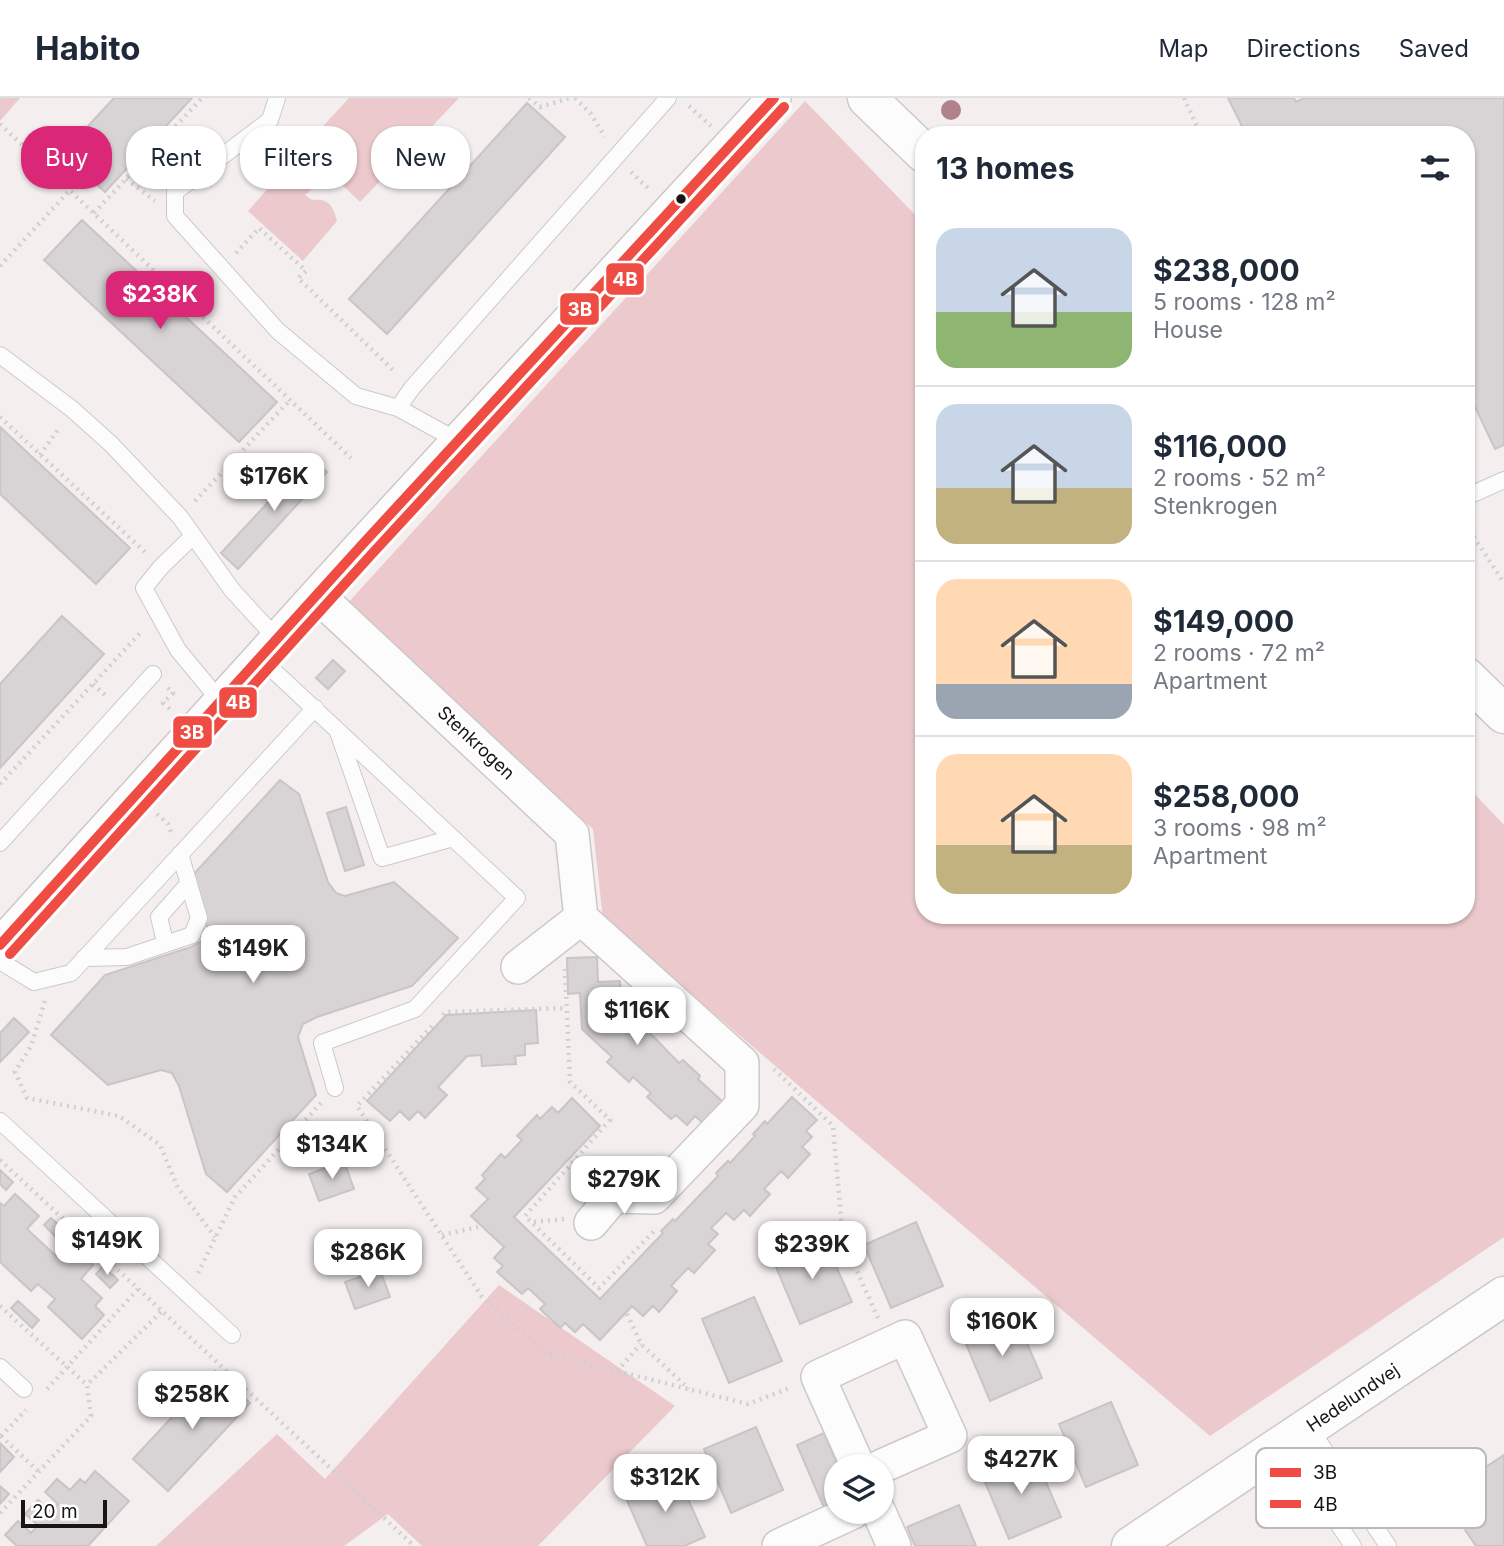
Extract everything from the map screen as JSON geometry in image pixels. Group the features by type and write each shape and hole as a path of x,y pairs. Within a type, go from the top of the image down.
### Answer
{"street":[{"path":"1,948 192,732 774,98"},
{"path":"867,98 915,144"},
{"name":"Stenkrogen","path":"317,595 572,834 572,926"},
{"path":"1475,686 1504,714"},
{"path":"518,967 572,926 742,1063 742,1105 654,1197 614,1196 591,1223"},
{"name":"Hedelundvej","path":"1277,1448 1504,1296"},
{"path":"853,1454 818,1377 905,1337 950,1436 894,1461"},
{"name":"Hedelundvej","path":"1131,1546 1256,1462"},
{"path":"779,1546 827,1524"},
{"path":"884,1524 894,1546"}],"lane":[{"path":"277,98 270,120 174,192 175,216 278,331 356,396 398,408 458,441"},
{"path":"398,408 412,388 668,98"},
{"path":"0,355 72,409 111,444 180,517 232,590 269,649 314,708 517,898 415,1009 322,1043 335,1088"},
{"path":"1475,493 1504,480"},
{"path":"193,536 161,567 144,589 178,650 221,702"},
{"path":"0,843 153,674"},
{"path":"1,948 34,982 71,972 314,708"},
{"path":"337,730 382,858 453,838"},
{"path":"85,958 127,957 192,935 200,918 180,855"},
{"path":"165,942 159,917 189,884"},
{"path":"0,1121 232,1335"},
{"path":"0,1367 24,1389"},
{"path":"1296,1435 1303,1448"},
{"path":"1296,1435 1307,1448"},
{"path":"1343,1528 1352,1546"},
{"path":"1373,1528 1388,1546"}],"path":[{"path":"94,214 202,98"},
{"path":"529,98 540,107 570,98"},
{"path":"680,98 730,144"},
{"path":"1184,98 1197,126"},
{"path":"0,124 351,458"},
{"path":"0,267 70,190"},
{"path":"221,269 259,228 306,271 298,278 412,388"},
{"path":"180,517 291,399"},
{"path":"40,455 72,409"},
{"path":"0,417 161,567"},
{"path":"1475,539 1504,583"},
{"path":"0,784 158,614"},
{"path":"153,674 173,693 163,703 192,732"},
{"path":"136,794 168,824 180,855"},
{"path":"516,1218 525,1216 610,1121 570,1082 567,1007 572,926"},
{"path":"52,977 31,1046 15,1072 27,1098 119,1116 160,1145 178,1188 215,1237"},
{"path":"567,1007 445,1012 357,1106 482,1297 545,1353 748,1404 818,1377"},
{"path":"742,1063 767,1064 832,1126 843,1240 890,1344"},
{"path":"188,1295 235,1197 335,1088"},
{"path":"0,1160 414,1546"},
{"path":"525,1216 599,1288 671,1214 654,1197"},
{"path":"442,1235 478,1227"},
{"path":"610,1277 612,1284"},
{"path":"44,1392 138,1289"},
{"path":"0,1306 87,1385 91,1416 0,1513"},
{"path":"87,1385 162,1311"},
{"path":"626,1314 640,1344 690,1389"},
{"path":"617,1371 640,1344"},
{"path":"27,1409 1,1436 38,1471"}],"shaded area":[{"path":"0,98 20,98 0,121"},
{"path":"349,98 459,98 432,126 371,126 372,189 360,202 347,189 357,189 357,126 323,126"},
{"path":"805,101 915,215 915,924 1475,924 1475,794 1504,825 1504,1237 1210,1436 603,919 593,829 346,605"},
{"path":"267,189 312,189 305,195 312,200 323,200 329,204 337,221 303,261 248,211"},
{"path":"499,1285 675,1406 538,1546 422,1546 388,1514 344,1546 156,1546 277,1434 325,1479"}],"building":[{"path":"114,98 192,98 166,126 126,126 126,169 112,184 112,126 88,126"},
{"path":"1228,98 1294,98 1296,102 1304,98 1504,98 1504,445 1495,449 1475,407 1475,126 1242,126"},
{"path":"527,103 565,137 387,334 349,299 449,189 470,189 470,166"},
{"path":"82,220 277,402 239,442 44,260"},
{"path":"0,427 130,548 96,584 0,494"},
{"path":"310,457 327,472 238,569 221,553"},
{"path":"62,616 104,654 0,768 0,684"},
{"path":"333,660 345,671 328,689 316,678"},
{"path":"280,780 299,794 328,882 336,893 345,896 394,882 458,938 412,986 303,1024 298,1037 316,1095 227,1192 206,1174 179,1086 172,1073 161,1070 108,1085 51,1035 105,975 202,941 208,930 192,876"},
{"path":"346,807 364,865 345,871 327,813"},
{"path":"597,957 598,982 620,981 621,1011 641,1030 644,1027 679,1063 683,1060 700,1076 698,1079 723,1102 703,1123 695,1116 687,1125 676,1115 671,1119 647,1097 651,1093 633,1077 629,1082 607,1062 612,1057 582,1029 580,993 568,994 567,958"},
{"path":"536,1010 538,1043 525,1044 525,1055 515,1056 516,1064 482,1066 481,1055 467,1056 438,1087 447,1095 425,1118 418,1111 409,1120 400,1111 390,1121 367,1101 446,1015"},
{"path":"14,1018 29,1032 0,1062 0,1033"},
{"path":"792,1097 817,1120 806,1131 812,1137 802,1147 810,1154 788,1178 781,1171 764,1189 770,1194 750,1216 744,1210 734,1220 726,1213 711,1228 718,1234 708,1244 715,1250 694,1273 688,1268 671,1286 677,1291 659,1312 653,1306 643,1316 632,1306 600,1340 583,1324 575,1332 565,1323 560,1328 540,1309 545,1304 528,1288 522,1294 497,1272 503,1266 494,1258 504,1247 471,1216 488,1199 476,1188 485,1179 482,1175 501,1154 505,1158 522,1140 517,1136 537,1115 540,1119 552,1107 558,1113 572,1098 600,1126 514,1217 600,1299 663,1233 661,1231 673,1219 675,1221 718,1176 716,1173 728,1161 730,1163 765,1121 767,1124"},
{"path":"344,1161 354,1189 319,1201 309,1174"},
{"path":"0,1170 13,1182 6,1190 0,1184"},
{"path":"15,1194 39,1216 27,1229 56,1256 69,1243 93,1265 81,1279 102,1298 95,1306 104,1315 82,1339 48,1307 55,1299 38,1284 31,1291 0,1262 0,1203 4,1206"},
{"path":"51,1218 66,1232 58,1239 44,1225"},
{"path":"916,1222 943,1286 891,1308 864,1245"},
{"path":"824,1239 852,1302 800,1324 773,1260"},
{"path":"103,1266 118,1280 110,1288 96,1274"},
{"path":"380,1270 390,1297 355,1309 345,1282"},
{"path":"754,1297 782,1361 729,1383 702,1319"},
{"path":"18,1301 39,1320 32,1328 11,1308"},
{"path":"1015,1315 1042,1378 990,1401 963,1337"},
{"path":"215,1371 250,1403 168,1491 133,1459"},
{"path":"1111,1402 1138,1465 1086,1487 1059,1424"},
{"path":"756,1427 783,1490 731,1513 704,1449"},
{"path":"824,1433 833,1454 824,1454 824,1508 797,1445"},
{"path":"0,1443 14,1457 0,1472"},
{"path":"1034,1454 1061,1517 1009,1539 982,1475"},
{"path":"1504,1455 1504,1546 1476,1546 1464,1528 1486,1528 1486,1467"},
{"path":"95,1471 129,1501 88,1546 17,1546 5,1535 18,1521 31,1533 38,1525 25,1514 38,1500 51,1512 58,1504 45,1492 57,1479 70,1490 80,1479 85,1483"},
{"path":"677,1474 705,1537 684,1546 647,1546 625,1496"},
{"path":"0,1486 9,1494 0,1504"},
{"path":"959,1505 976,1546 915,1546 907,1527"}],"transit line":[{"name":"3B","path":"0,945 360,547 774,98"},
{"name":"4B","path":"10,954 370,556 784,107"}]}
